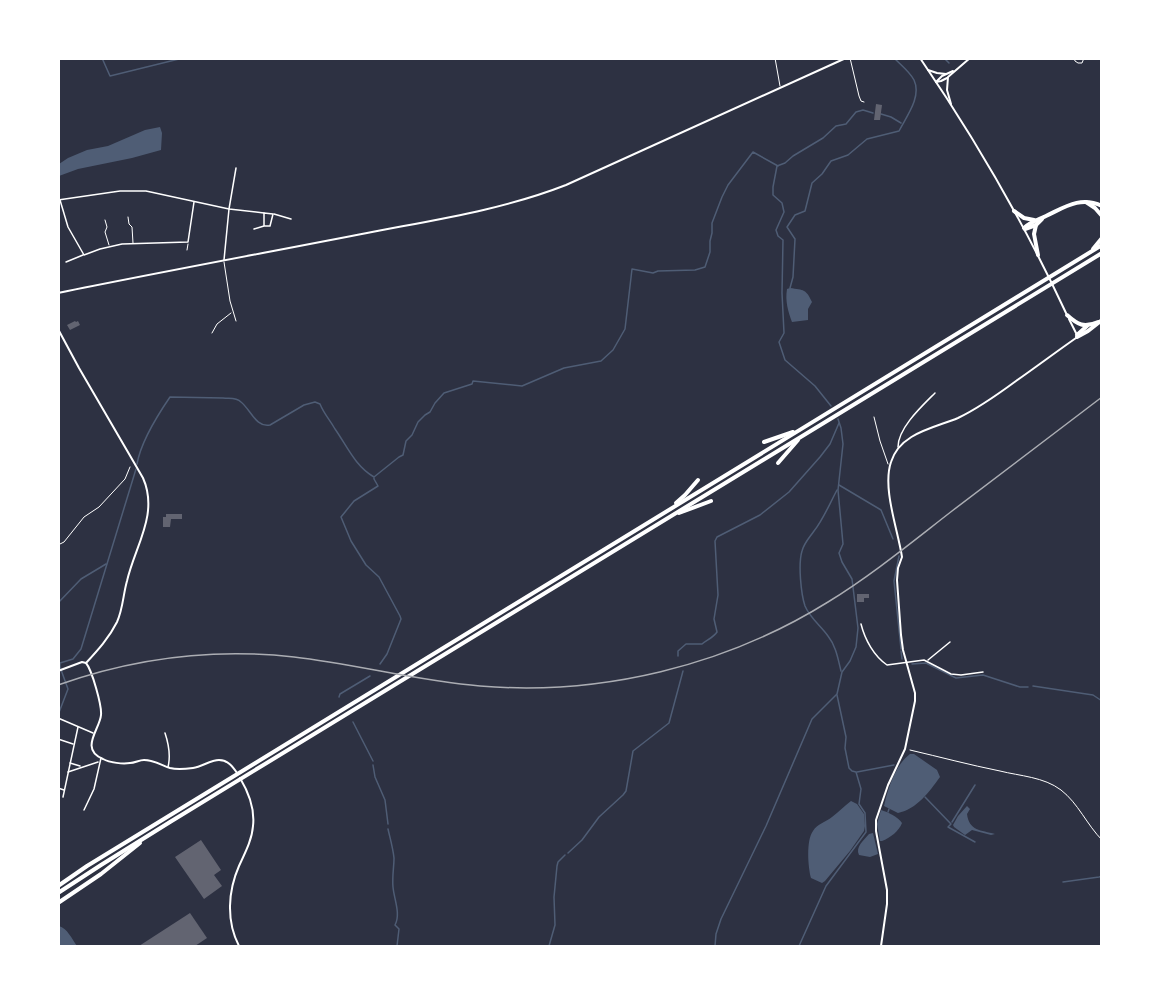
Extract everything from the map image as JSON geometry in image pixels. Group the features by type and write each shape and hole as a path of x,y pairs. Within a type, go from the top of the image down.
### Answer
{"highway":[{"path":"1024,229 1072,203 1085,201 1101,206"},
{"path":"1085,201 1101,216"},
{"path":"1014,212 1035,222"},
{"path":"1035,222 1034,234 1038,255"},
{"path":"1089,253 1101,238"},
{"path":"58,893 388,682 1101,246"},
{"path":"58,886 229,779 244,773 418,670 1101,253"},
{"path":"1084,263 1101,258"},
{"path":"1067,315 1080,324 1088,326"},
{"path":"1077,336 1088,326 1100,321"},
{"path":"1077,336 1088,331 1100,321"},
{"path":"764,442 805,427"},
{"path":"778,463 805,433"},
{"path":"669,510 698,480"},
{"path":"669,516 711,501"},
{"path":"58,903 118,862 149,835"}],"street":[{"path":"58,293 466,214 531,198 566,185 848,58"},
{"path":"898,448 919,433 977,408 1077,336 1024,229 954,109 920,58"},
{"path":"936,82 970,58"},
{"path":"928,70 947,75"},
{"path":"947,75 947,90 954,109"},
{"path":"224,261 236,168"},
{"path":"84,255 68,227 59,199 135,190 156,192 194,202 273,214 291,219"},
{"path":"66,262 109,246 188,242 194,202"},
{"path":"264,213 264,226"},
{"path":"254,229 270,226 273,214"},
{"path":"58,329 140,472 149,497 147,522 126,581 117,621 108,638 86,663"},
{"path":"881,946 887,890 876,820 888,785 905,749 915,701 901,635 897,580 902,557 888,484 890,465 906,426 935,393"},
{"path":"861,624 866,640 875,654 890,666 927,660 950,642"},
{"path":"927,660 951,674 983,672"},
{"path":"59,671 82,662 86,663"},
{"path":"84,810 97,778 100,760 92,742 101,719 91,670 86,663"},
{"path":"58,718 94,733"},
{"path":"63,797 78,726"},
{"path":"165,733 169,745 168,767"},
{"path":"58,739 73,745"},
{"path":"68,772 100,760 130,763 144,760 177,769 193,768 222,760 233,767 247,790 253,807 253,827 235,879 230,913 239,946"},
{"path":"70,763 81,766"},
{"path":"58,788 64,790"}],"lane":[{"path":"775,58 781,88"},
{"path":"848,58 859,96 864,102"},
{"path":"1074,58 1078,63 1082,63 1084,58"},
{"path":"128,218 132,227 133,243"},
{"path":"105,220 109,246"},
{"path":"187,250 188,242"},
{"path":"224,261 230,301 236,321"},
{"path":"212,333 216,324 232,311"},
{"path":"874,417 887,463 890,465"}],"path":[{"path":"58,545 64,542 84,518 99,507 125,480 130,467"},
{"path":"905,749 1028,776 1055,786 1073,802 1101,840"}],"water":[{"path":"160,127 161,150 78,169 59,176 59,164 68,158 87,150 108,146 145,130"},
{"path":"787,289 806,292 810,298 812,302 808,309 808,320 792,322 786,298"},
{"path":"910,754 914,754 937,770 940,777 917,804 898,813 884,806 896,771"},
{"path":"851,801 857,804 864,814 864,831 822,883 811,878 808,854 811,835 817,827"},
{"path":"967,806 970,809 967,814 968,820 973,827 995,834 972,830 965,835 954,827 958,816"},
{"path":"881,810 893,815 902,823 894,834 880,841 877,824"},
{"path":"873,833 878,854 870,857 859,855 858,849 861,844 869,834"},
{"path":"59,926 67,931 77,946 59,946"}],"building":[{"path":"876,104 882,105 880,120 874,120"},
{"path":"78,321 80,325 70,330 67,325"},
{"path":"166,514 182,514 182,519 171,519 170,527 163,527 163,517 166,517"},
{"path":"857,594 869,594 869,598 864,598 864,602 857,602"},
{"path":"201,840 221,870 214,875 222,886 204,899 175,857"},
{"path":"190,913 207,938 195,946 139,946"}],"waterway":[{"path":"102,58 110,76 183,58"},
{"path":"790,288 793,277 795,239 787,227 795,215 805,211 812,183 831,161 848,155 867,139 899,131 912,107 916,93 914,80 894,58"},
{"path":"944,58 949,63"},
{"path":"831,406 815,386 785,360 779,342 784,333 783,240 778,236 776,230 784,212 782,203 773,195 773,187 777,166 823,138 836,126 846,124 856,112 863,110 873,113"},
{"path":"881,114 901,123"},
{"path":"137,464 146,438 170,397 237,399 245,405 257,421 265,425 270,425 304,405 315,402 320,404 356,461 374,477 403,455 406,441 412,435 418,422 430,412 444,393 472,384 473,381 522,386 564,368 601,361 613,350 625,329 632,269 653,273 695,270 705,267 710,252 712,223 728,185 753,152 778,166"},
{"path":"715,946 721,919 766,826 812,719 837,694 842,672 856,647 858,628 852,579 839,553 843,544 838,490 843,444 838,419"},
{"path":"678,656 678,651 686,644 702,644 717,632 714,619 718,595 715,541 717,537 760,515 789,492 830,444 839,423"},
{"path":"58,715 68,689 60,663 73,659 81,649 136,469"},
{"path":"374,478 378,486 354,501 341,517 351,541 366,565 379,577 401,619 387,654 380,664"},
{"path":"839,485 881,510 893,539"},
{"path":"837,490 820,522 804,545 800,571 805,606 831,640 841,671"},
{"path":"899,556 894,581 901,649"},
{"path":"58,603 81,579 106,564"},
{"path":"901,651 902,659"},
{"path":"912,664 926,663 956,678 983,675 1020,687 1028,687"},
{"path":"568,853 582,840 599,817 626,791 633,751 669,723 683,671"},
{"path":"339,697 340,694 370,676"},
{"path":"1033,686 1093,695 1102,701"},
{"path":"799,946 826,886 866,832 865,813 859,804 861,789 856,772 849,768 845,748 846,737 837,695"},
{"path":"353,722 373,761"},
{"path":"373,765 375,777 385,800 388,824"},
{"path":"857,772 894,765"},
{"path":"952,822 975,785"},
{"path":"925,797 951,824 948,827 975,842"},
{"path":"388,829 394,858 393,883 397,906 395,925 399,929 397,946"},
{"path":"549,946 555,925 554,897 557,866 565,855"},
{"path":"1063,882 1102,876"}],"railway":[{"path":"58,685 145,662 234,654 294,657 433,680 480,686 525,688 616,681 661,672 747,644 828,602 892,558 1102,397"}]}
